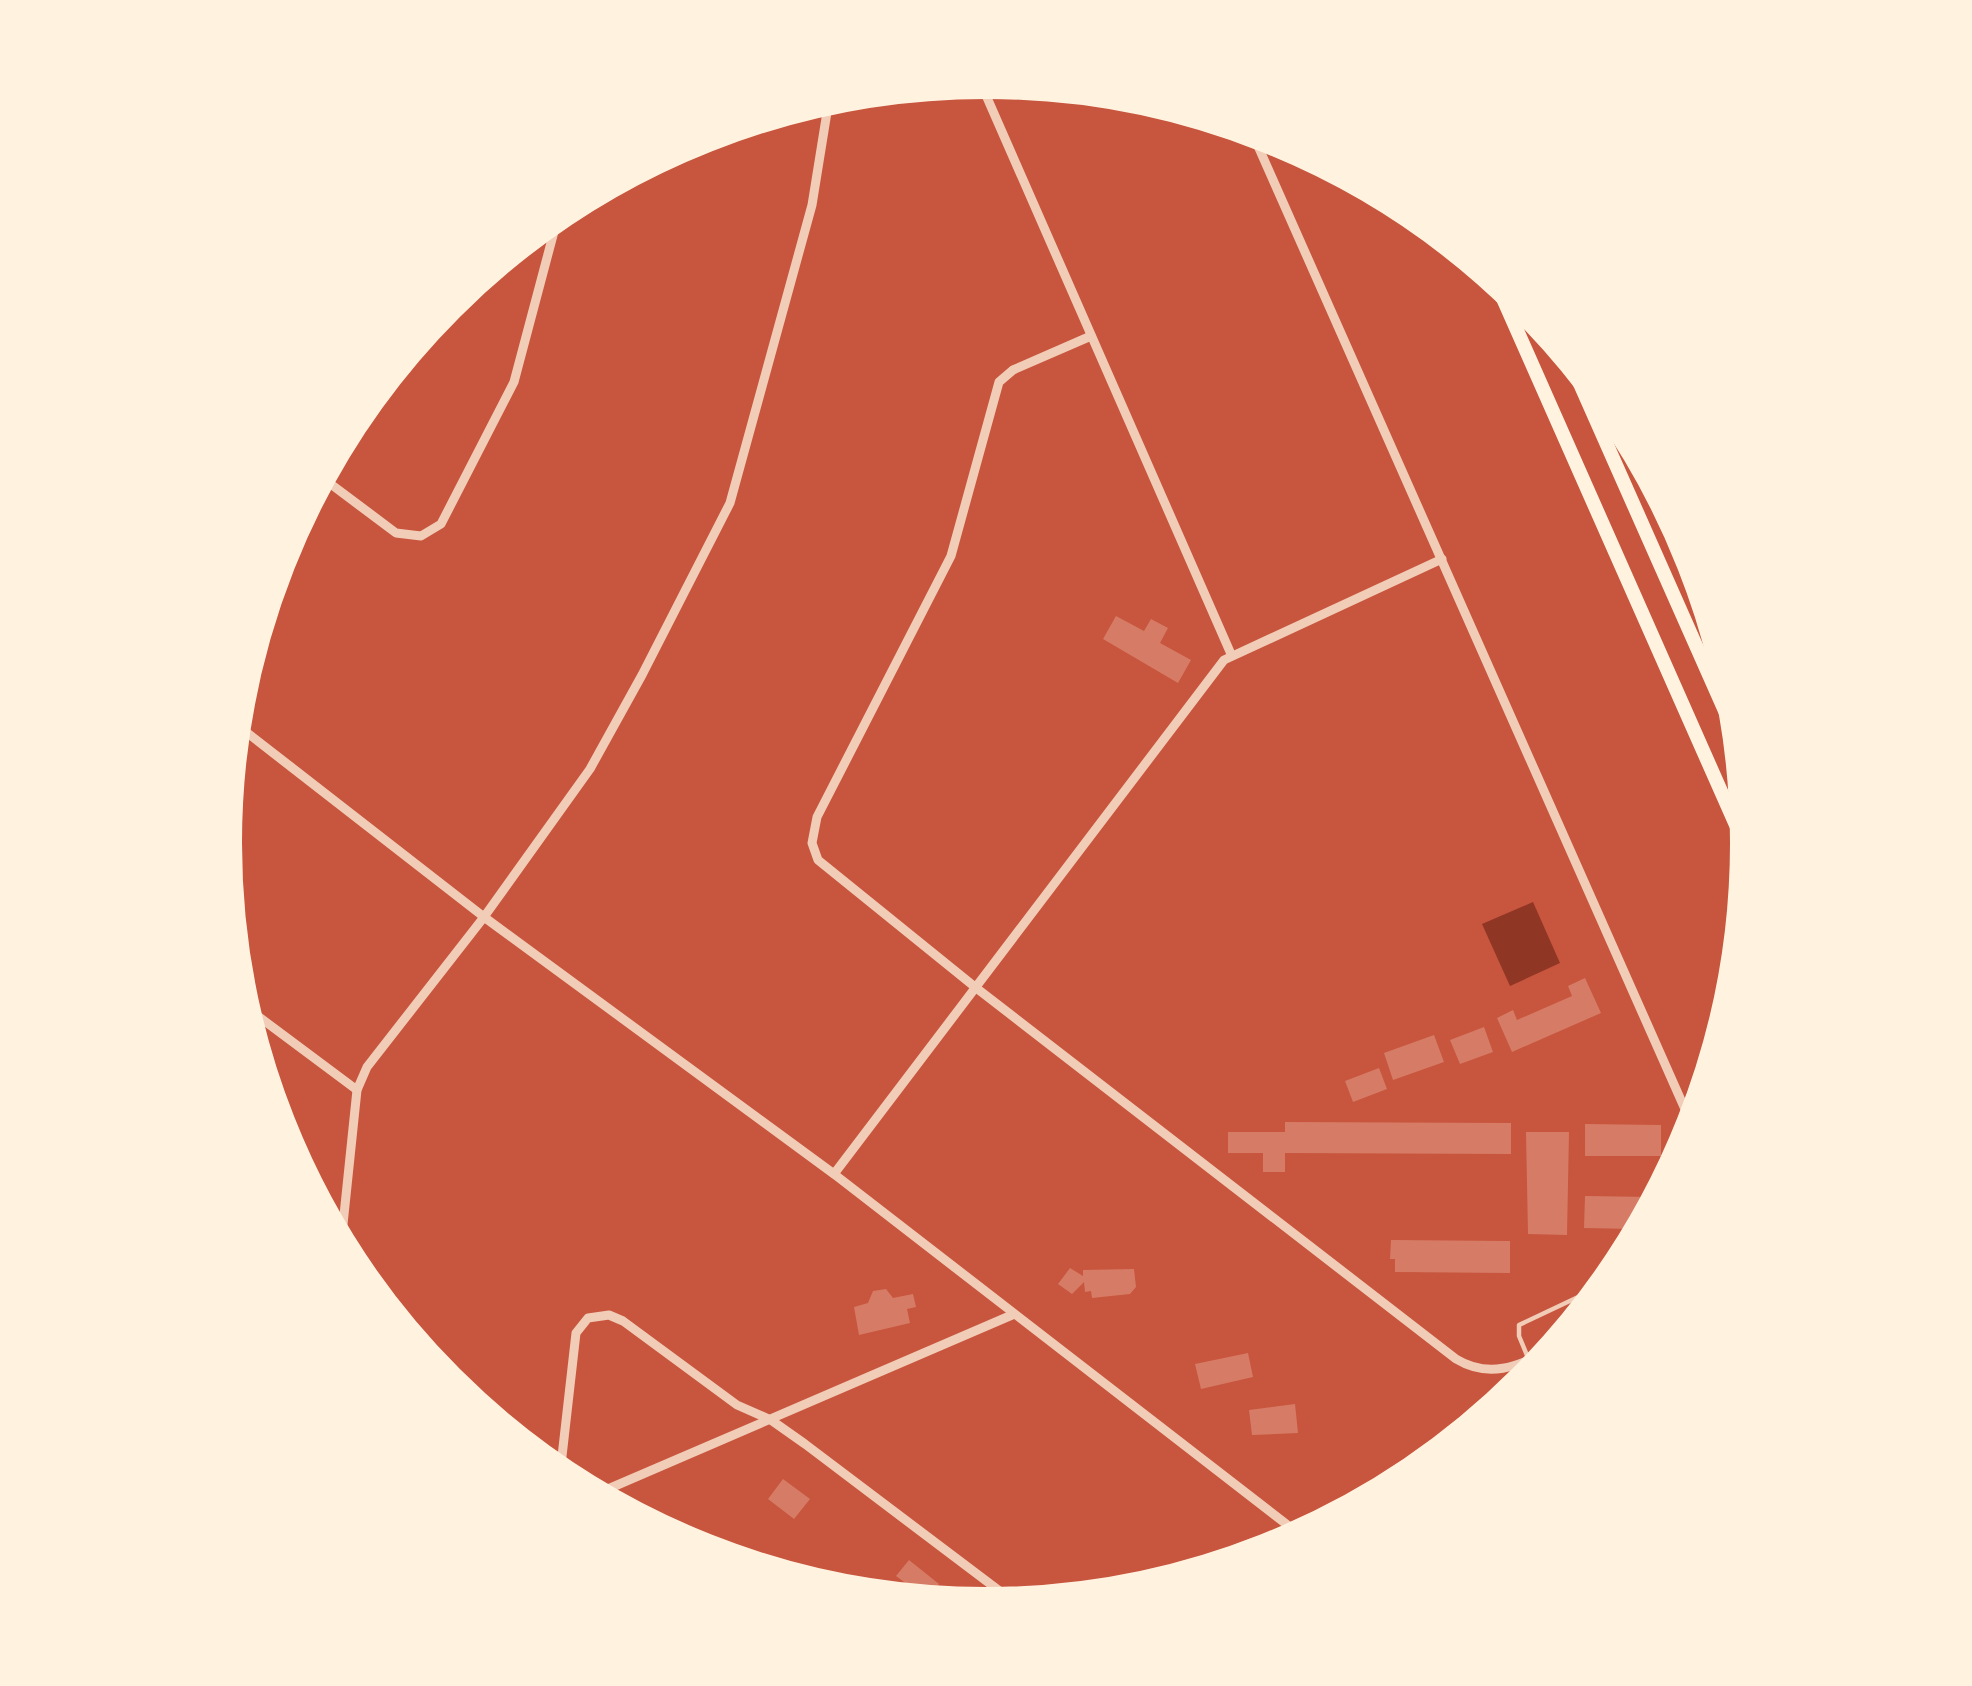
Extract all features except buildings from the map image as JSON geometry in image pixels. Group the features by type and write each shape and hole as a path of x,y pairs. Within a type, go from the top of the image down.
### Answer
{"main road":[{"path":"1506,307 1732,816"},
{"path":"1587,400 1718,693"}],"street":[{"path":"985,96 1231,654"},
{"path":"343,1223 357,1090 379,1048 484,917 590,769 730,503 812,205 826,113"},
{"path":"1259,148 1684,1107"},
{"path":"331,484 395,532 421,536 441,524 514,382 553,234"},
{"path":"1091,336 1013,370 999,382 951,556 814,826 812,843 824,868 1456,1359 1500,1372 1522,1363"},
{"path":"834,1174 1231,654 1442,559"},
{"path":"247,733 484,917 834,1174 1288,1526"},
{"path":"260,1017 357,1090"},
{"path":"563,1458 576,1333 582,1322 609,1315 736,1405 771,1420 997,1590"},
{"path":"609,1488 1012,1315"}],"lane":[{"path":"1528,1357 1519,1324 1581,1296"}],"shaded area":[{"path":"1533,902 1560,963 1510,986 1482,924"}]}
